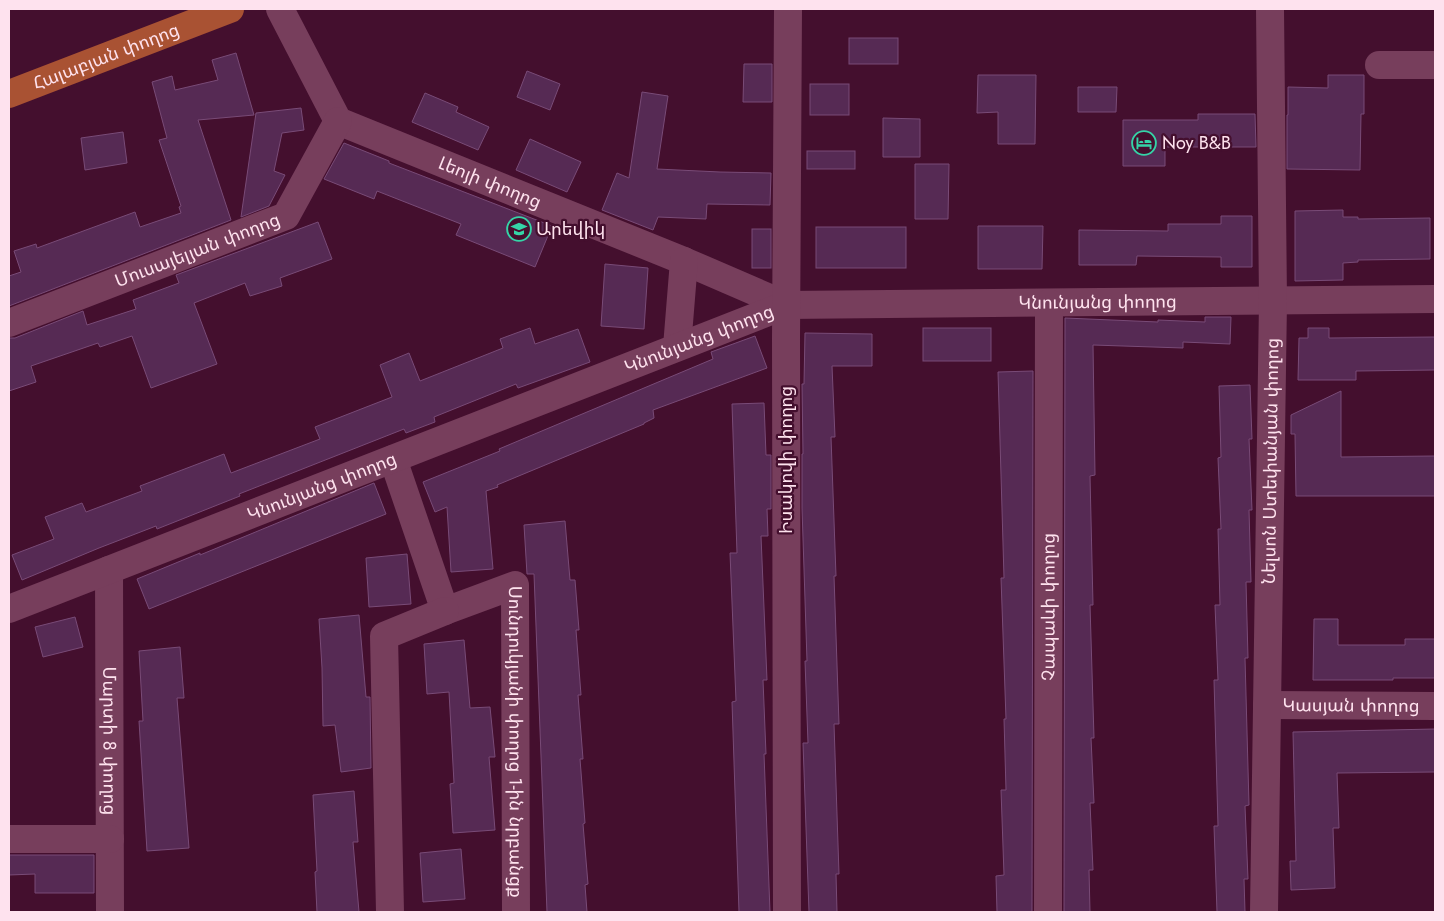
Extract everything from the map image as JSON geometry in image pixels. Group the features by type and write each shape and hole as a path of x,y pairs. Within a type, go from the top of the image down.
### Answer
{"main road":[{"name":"Հալաբյան փողոց","path":"9,94 230,9"}],"street":[{"path":"280,9 338,122"},
{"name":"Իսակովի փողոց","path":"787,912 786,305 788,9"},
{"name":"Նելսոն Ստեփանյան փողոց","path":"1264,912 1273,301 1270,9"},
{"path":"1379,65 1435,65"},
{"name":"Լեոյի փողոց","path":"338,122 684,261 786,305"},
{"name":"Մուսայելյան փողոց","path":"9,323 286,216 338,122"},
{"path":"677,347 684,261"},
{"name":"Կնունյանց փողոց","path":"9,609 786,305 1435,299"},
{"name":"Չապաևի փողոց","path":"1048,912 1049,302"},
{"path":"393,459 445,611"},
{"name":"Մարտի 8 փողոց","path":"109,570 110,912"},
{"name":"Սունդուկյանի փողոց 1-ին նրբանցք","path":"390,912 384,636 515,585 516,912"},
{"name":"Կասյան փողոց","path":"1267,705 1435,706"},
{"path":"9,839 110,839"}],"building":[{"path":"849,38 898,38 898,64 849,64"},
{"path":"236,53 254,115 198,120 231,220 9,306 9,276 21,272 14,251 36,244 37,248 135,212 140,227 181,213 179,207 181,206 159,140 167,138 152,82 172,76 175,90 218,80 212,60"},
{"path":"744,64 772,64 772,102 743,102"},
{"path":"527,71 560,84 550,110 517,97"},
{"path":"978,75 1036,75 1035,144 998,144 998,112 977,113"},
{"path":"1328,75 1364,75 1364,114 1361,114 1360,170 1287,169 1288,87 1328,88"},
{"path":"810,84 849,84 849,115 810,115"},
{"path":"1078,87 1117,87 1116,112 1078,112"},
{"path":"642,92 668,96 657,169 771,173 770,205 707,204 706,219 658,217 653,230 602,210 617,173 629,178"},
{"path":"425,93 458,107 456,112 489,127 478,150 412,122"},
{"path":"301,108 304,130 282,133 274,171 285,175 269,206 241,217 256,113"},
{"path":"1198,114 1255,114 1256,147 1165,147 1165,166 1123,166 1123,120 1198,120"},
{"path":"883,118 920,119 920,157 883,157"},
{"path":"123,132 127,163 85,170 81,138"},
{"path":"530,139 581,162 567,192 516,170"},
{"path":"344,143 389,161 389,163 552,226 535,267 456,235 461,224 377,191 374,199 324,179"},
{"path":"807,151 855,151 855,169 807,169"},
{"path":"915,164 949,164 948,219 915,219"},
{"path":"1343,210 1343,217 1358,217 1358,219 1430,218 1430,259 1358,260 1358,262 1343,263 1343,280 1295,281 1295,211"},
{"path":"1221,216 1252,216 1252,267 1221,267 1221,257 1137,256 1136,265 1079,265 1079,230 1168,231 1168,224 1221,224"},
{"path":"318,222 332,259 280,278 282,286 250,296 245,283 194,303 217,364 151,388 132,336 100,347 98,343 31,366 36,382 9,391 9,338 15,338 83,311 87,325 136,309 133,300 179,283 176,275"},
{"path":"978,226 1043,226 1042,269 978,269"},
{"path":"816,227 906,227 906,268 816,268"},
{"path":"752,229 771,229 771,268 752,268"},
{"path":"605,264 648,268 644,329 601,326"},
{"path":"1205,317 1231,317 1230,344 1183,342 1183,348 1093,345 1095,475 1090,476 1093,605 1090,605 1094,738 1091,738 1094,803 1090,803 1093,870 1089,870 1090,912 1064,912 1065,318 1205,322"},
{"path":"530,328 535,344 578,329 590,362 518,388 516,384 434,417 435,422 406,433 404,429 239,494 240,496 157,529 156,526 22,580 12,555 54,539 45,517 82,503 86,512 142,491 140,486 224,454 231,473 320,439 315,427 392,397 380,365 409,353 420,381 503,348 500,339"},
{"path":"923,328 991,328 991,361 923,361"},
{"path":"1308,328 1329,328 1329,338 1435,337 1435,370 1356,371 1356,380 1298,380 1299,338 1308,338"},
{"path":"805,333 872,334 872,366 832,366 835,437 831,437 839,724 834,724 839,874 836,874 837,912 809,912 803,743 808,743 802,508 802,384 804,384"},
{"path":"755,336 767,368 653,410 654,418 644,424 486,491 493,569 451,572 447,507 435,512 423,482 500,451 499,449 713,359 711,352"},
{"path":"1033,371 1032,912 997,912 996,876 1004,875 1001,790 1006,790 1004,719 1006,719 1001,578 1004,578 998,372"},
{"path":"1250,385 1252,439 1249,439 1252,510 1249,510 1251,582 1246,582 1248,658 1245,658 1249,805 1245,806 1248,879 1244,879 1245,912 1217,912 1214,826 1218,826 1214,680 1218,680 1215,605 1220,605 1218,529 1221,529 1218,458 1221,457 1219,386"},
{"path":"1341,391 1341,457 1435,456 1435,496 1296,496 1295,434 1291,434 1291,415"},
{"path":"764,403 766,455 771,455 771,509 767,509 768,536 761,536 767,680 763,680 770,912 739,912 732,702 736,701 730,553 737,553 732,404"},
{"path":"374,483 386,514 149,609 137,579"},
{"path":"565,521 570,580 575,580 579,630 576,630 581,695 578,695 583,759 580,759 588,884 585,885 587,912 547,912 534,574 527,574 524,525"},
{"path":"407,554 411,604 369,607 366,558"},
{"path":"359,615 366,697 370,697 371,768 341,772 335,725 323,726 319,619"},
{"path":"75,617 83,647 43,657 35,627"},
{"path":"1314,619 1338,619 1338,645 1405,645 1405,639 1435,639 1435,678 1313,680"},
{"path":"464,640 470,708 490,707 495,757 489,757 495,830 453,833 450,784 454,783 449,692 427,694 424,644"},
{"path":"180,647 184,698 177,698 189,848 147,851 139,721 143,721 139,651"},
{"path":"1435,729 1435,772 1337,773 1339,828 1333,828 1335,888 1291,890 1290,861 1296,861 1293,732"},
{"path":"354,791 358,842 353,842 359,912 317,912 313,795"},
{"path":"461,849 465,899 423,902 420,853"},
{"path":"9,855 94,855 94,893 35,893 35,874 9,875"}],"place":[{"name":"Noy B&B","path":"1144,143"},
{"name":"Արեվիկ","path":"519,229"}]}
